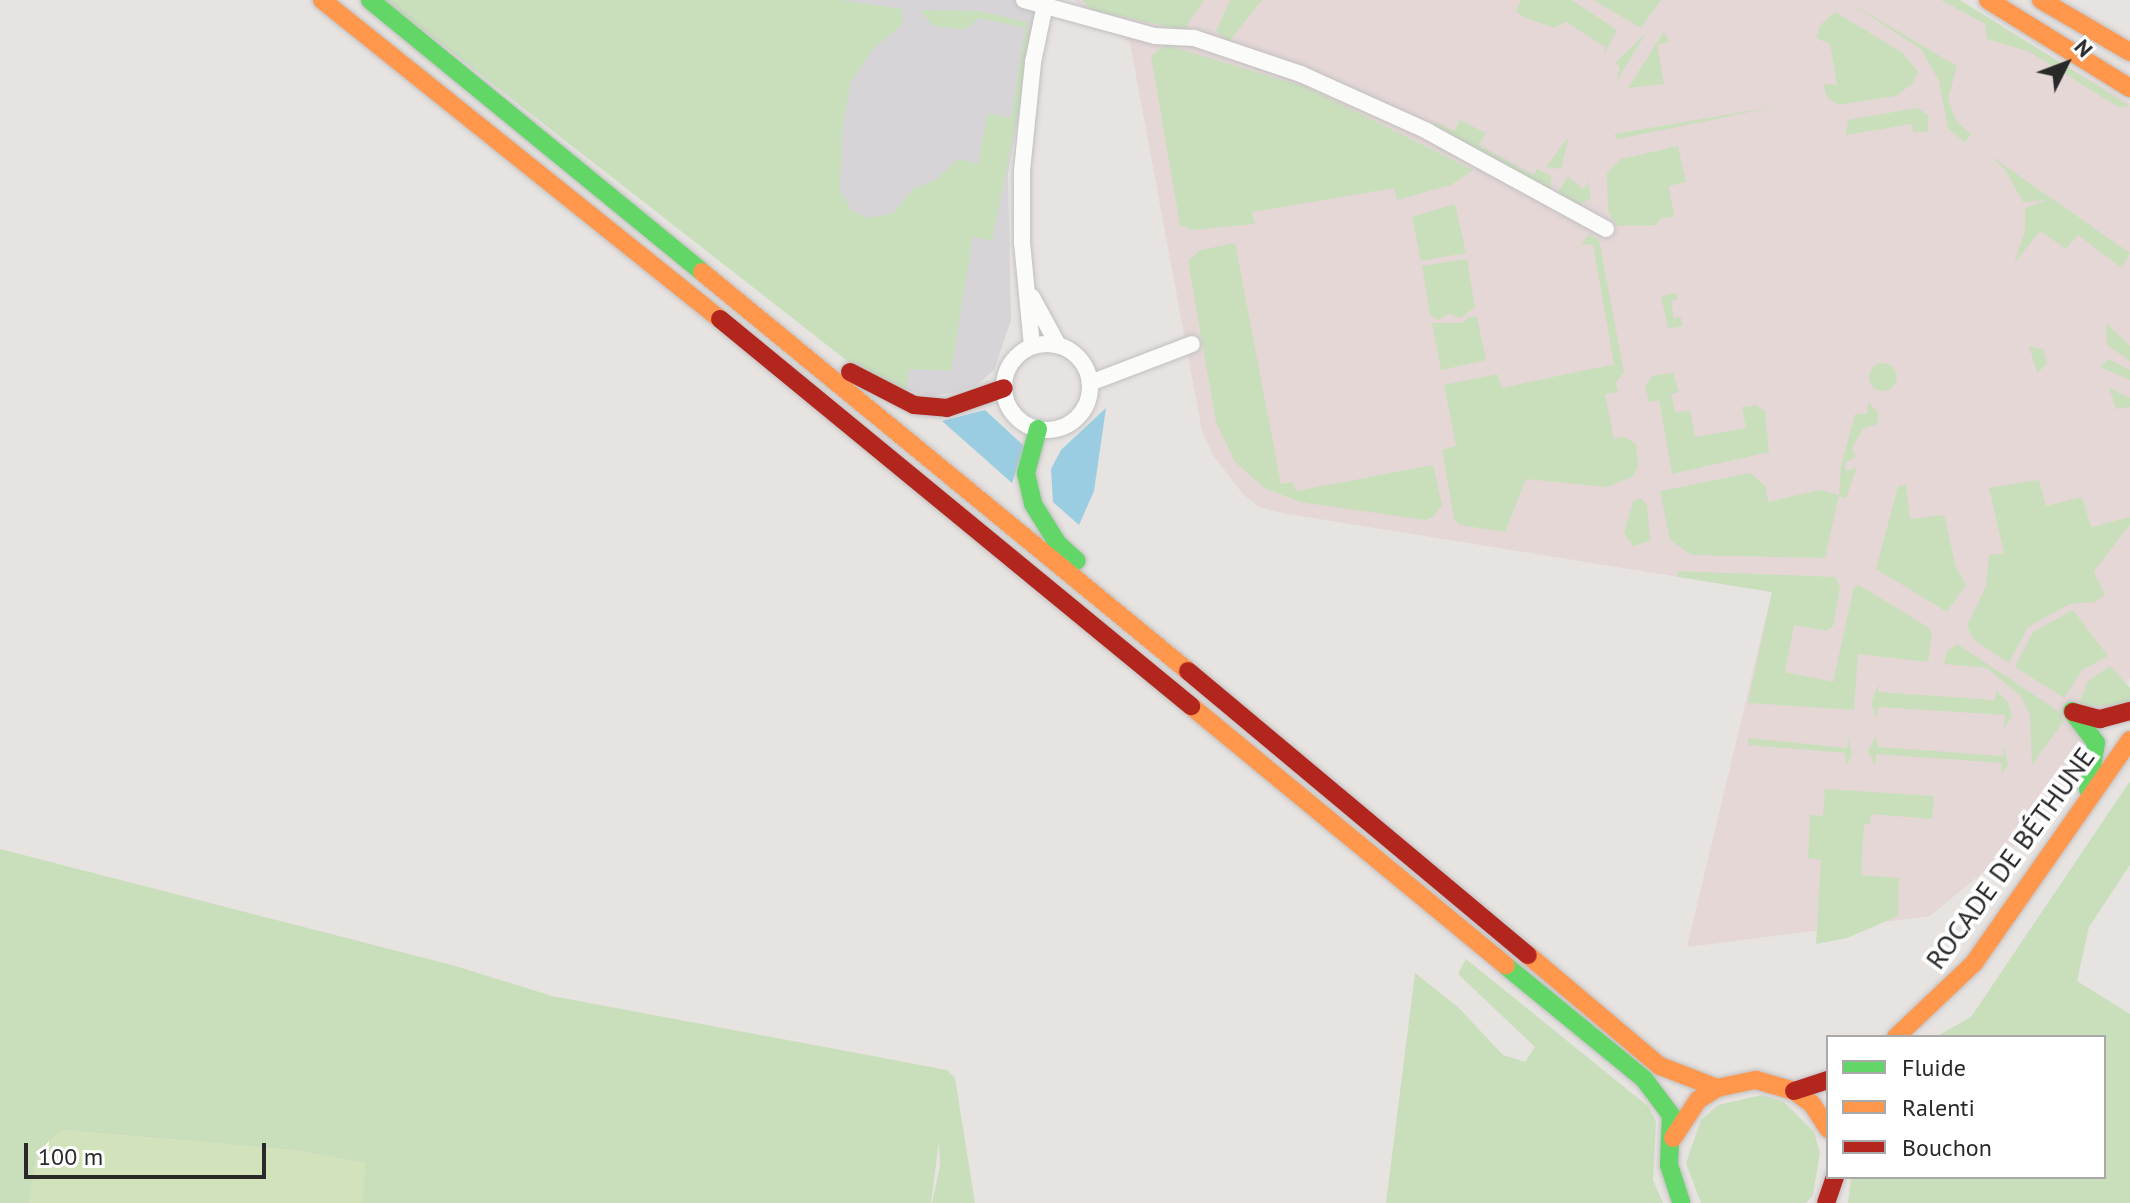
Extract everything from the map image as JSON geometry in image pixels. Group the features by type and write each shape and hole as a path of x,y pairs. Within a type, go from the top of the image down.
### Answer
{"main road":[{"path":"322,0 725,323 1644,1079 1671,1115 1673,1138 1669,1165 1681,1203"},
{"path":"370,0 1165,651 1660,1066 1717,1088"},
{"path":"1988,0 2130,88"},
{"path":"2041,0 2130,52"},
{"path":"698,271 751,295 885,394 914,405 947,408 984,399 1004,388"},
{"path":"1038,429 1026,473 1033,504 1058,544 1131,611 1165,651"},
{"path":"2045,865 2093,780 2096,743 2072,711 2100,719 2130,711"},
{"name":"ROCADE DE BÉTHUNE","path":"1898,1035 1974,963 2130,740"},
{"name":"ROCADE DE BÉTHUNE","path":"1921,1035 2000,952 2130,756"},
{"path":"1673,1138 1690,1109 1717,1088 1756,1080 1794,1091 1812,1104 1826,1126"},
{"path":"1794,1091 1826,1081"}],"street":[{"path":"1024,0 1045,3 1155,36 1194,38 1301,74 1427,131 1606,229"},
{"path":"1032,346 1031,295 1022,243 1022,171 1045,3"},
{"path":"1031,295 1058,345 1083,363 1124,369"},
{"path":"1090,383 1192,344"},
{"path":"1058,345 1032,346 1011,362 1004,388 1014,415 1038,429 1065,427 1076,419 1090,397 1090,383 1083,363"}],"shaded area":[{"path":"400,0 1039,0 1008,174 1011,320 994,370 977,385 954,393 928,396 905,389"},
{"path":"1074,0 1955,0 2130,103 2130,678 2034,830 1930,916 1687,947 1772,592 1282,513 1259,507 1243,494 1213,455 1202,431 1130,43"}],"green space":[{"path":"385,0 839,0 902,9 903,24 873,49 851,82 843,122 840,191 852,211 868,218 893,213 913,189 935,180 959,159 978,164 988,113 1011,118 1025,28 979,18 965,30 933,26 920,10 979,11 1027,22 1030,52 992,241 973,237 951,371 909,369 906,396 850,363"},
{"path":"1082,0 1204,0 1184,30 1092,10"},
{"path":"1230,0 1262,0 1229,42 1216,31"},
{"path":"1521,0 1572,0 1617,30 1604,54 1605,47 1566,22 1554,28 1516,12"},
{"path":"1593,0 1661,0 1641,28"},
{"path":"1845,0 1957,66 1948,99 1957,122 1971,134 1965,143 1948,128 1939,81 1921,49"},
{"path":"1941,0 1960,0 2130,106 2118,107 2030,52 1987,39 1985,24"},
{"path":"1835,12 1903,53 1918,72 1912,84 1896,96 1838,105 1827,97 1823,84 1837,85 1830,44 1816,38 1821,24"},
{"path":"1664,31 1669,42 1657,45 1664,84 1628,88"},
{"path":"1646,33 1616,82 1620,67 1615,63"},
{"path":"1166,45 1306,87 1473,170 1451,185 1397,200 1394,188 1252,212 1255,224 1192,230 1180,225 1151,56"},
{"path":"1779,106 1618,139 1614,134 1696,120"},
{"path":"1918,108 1928,115 1928,132 1913,132 1912,124 1846,135 1848,120"},
{"path":"1460,120 1486,133 1479,145 1533,175 1537,169 1551,176 1550,189 1434,126 1436,122 1454,131"},
{"path":"1569,136 1561,169 1546,167"},
{"path":"1678,146 1686,182 1669,186 1674,217 1661,218 1656,225 1617,226 1608,211 1607,173 1621,159"},
{"path":"1988,154 2130,253 2122,268 2078,235 2066,249 2040,231 2014,263 2025,231 2025,208 2047,200 2023,202 2005,169"},
{"path":"1585,164 1591,198 1579,205 1558,192 1568,176 1583,189 1588,183"},
{"path":"1455,204 1466,253 1421,261 1412,217"},
{"path":"1589,234 1599,240 1624,372 1616,383 1618,392 1605,394 1614,439 1625,437 1636,444 1638,467 1632,477 1607,487 1526,479 1505,532 1460,525 1454,519 1442,450 1456,446 1444,385 1497,374 1502,388 1614,364 1593,245 1581,244"},
{"path":"1235,243 1281,484 1293,482 1296,491 1433,465 1442,505 1433,517 1425,520 1300,502 1264,488 1235,462 1216,422 1188,261 1200,250"},
{"path":"1467,259 1475,307 1461,318 1449,314 1438,320 1430,315 1422,266"},
{"path":"1676,293 1678,299 1671,301 1674,318 1681,317 1683,326 1668,329 1661,296"},
{"path":"1469,317 1477,317 1486,360 1441,370 1432,323 1462,323"},
{"path":"2106,323 2130,346 2130,361 2107,345"},
{"path":"2029,346 2043,349 2047,364 2037,373"},
{"path":"2108,359 2130,370 2130,380 2100,367"},
{"path":"1883,363 1893,367 1897,377 1893,387 1883,391 1873,387 1869,377 1873,367"},
{"path":"1673,373 1679,392 1671,394 1675,413 1690,410 1695,437 1746,428 1742,407 1756,405 1765,411 1769,452 1672,474 1659,400 1649,402 1645,386 1652,376"},
{"path":"2109,388 2130,398 2130,407 2116,409"},
{"path":"1868,402 1878,412 1877,424 1863,429 1852,448 1856,457 1845,463 1846,471 1857,467 1846,498 1839,496 1825,558 1692,555 1670,540 1660,491 1750,473 1766,487 1768,502 1819,490 1839,495 1841,466 1855,414 1867,414"},
{"path":"2039,480 2046,506 2082,497 2091,527 2130,517 2130,525 2094,571 2105,595 2095,602 2069,604 2028,627 2009,663 1974,640 1967,626 1986,586 1989,555 2004,553 1989,488"},
{"path":"1906,485 1910,519 1944,515 1956,567 1966,585 1947,612 1876,569 1898,486"},
{"path":"1640,498 1647,504 1650,541 1633,546 1624,533 1633,502"},
{"path":"1677,571 1836,577 1840,588 1833,626 1826,631 1794,625 1785,672 1833,682 1854,587 1859,585 1928,627 1932,635 1928,662 1858,654 1854,710 1748,703 1772,592 1678,577"},
{"path":"2073,610 2108,656 2082,670 2064,698 2015,667 2033,632"},
{"path":"1957,644 2060,712 2063,722 2032,765 2030,715 2021,696 1987,668 1944,664 1947,651"},
{"path":"2110,666 2130,688 2130,704 2078,707 2088,681"},
{"path":"1879,683 1878,692 1995,700 1996,691 2008,701 2012,716 2004,728 2005,715 1878,707 1877,719 1871,703"},
{"path":"1876,736 1878,747 2003,756 2004,745 2008,765 2002,774 2001,763 1876,754 1875,766 1868,750"},
{"path":"1848,737 1852,755 1846,766 1845,753 1748,745 1748,738 1847,748"},
{"path":"2130,781 2130,865 2089,927 2077,981 2130,1014 2130,1203 1848,1203 1851,1179 2106,1179 2106,1035 1939,1035 1971,1017"},
{"path":"1825,789 1934,796 1932,819 1871,814 1870,824 1864,824 1861,875 1899,878 1898,916 1847,938 1816,944 1821,860 1808,858 1810,815 1823,816"},
{"path":"0,849 452,965 552,996 947,1070 955,1078 975,1203 932,1203 940,1166 939,1141 931,1203 362,1203 365,1163 292,1150 62,1130 38,1152 29,1203 0,1203"},
{"path":"1466,959 1649,1107 1656,1122 1653,1180 1663,1203 1386,1203 1415,973 1458,1007 1503,1055 1525,1062 1535,1047 1458,974"},
{"path":"1762,1095 1784,1102 1814,1132 1820,1153 1813,1195 1806,1203 1701,1203 1686,1163 1701,1120 1718,1105"},
{"path":"62,1130 292,1150 366,1163 362,1203 29,1203 37,1152"}],"water":[{"path":"1106,408 1094,491 1079,525 1053,502 1051,469 1061,450"},
{"path":"985,410 1024,446 1012,483 942,421"}],"traffic: fast":[{"path":"370,0 702,272"},
{"path":"1038,429 1026,473 1033,504 1058,544 1077,561"},
{"path":"2072,711 2096,743 2088,789"},
{"path":"1506,966 1644,1079 1671,1115 1669,1165 1681,1203"}],"traffic: slow":[{"path":"322,0 720,319"},
{"path":"1988,0 2130,88"},
{"path":"2041,0 2130,52"},
{"path":"702,272 1188,671"},
{"path":"1191,706 1506,966"},
{"path":"1898,1035 1974,963 2130,740"},
{"path":"1528,955 1660,1066 1717,1088"},
{"path":"1673,1138 1698,1100 1717,1088 1756,1080 1794,1091 1812,1104 1826,1126"}],"traffic: jam":[{"path":"720,319 1191,706"},
{"path":"850,372 914,405 947,408 1004,388"},
{"path":"1188,671 1528,955"},
{"path":"2073,712 2100,719 2130,711"},
{"path":"1794,1091 1826,1081"},
{"path":"1826,1203 1834,1179"}]}
